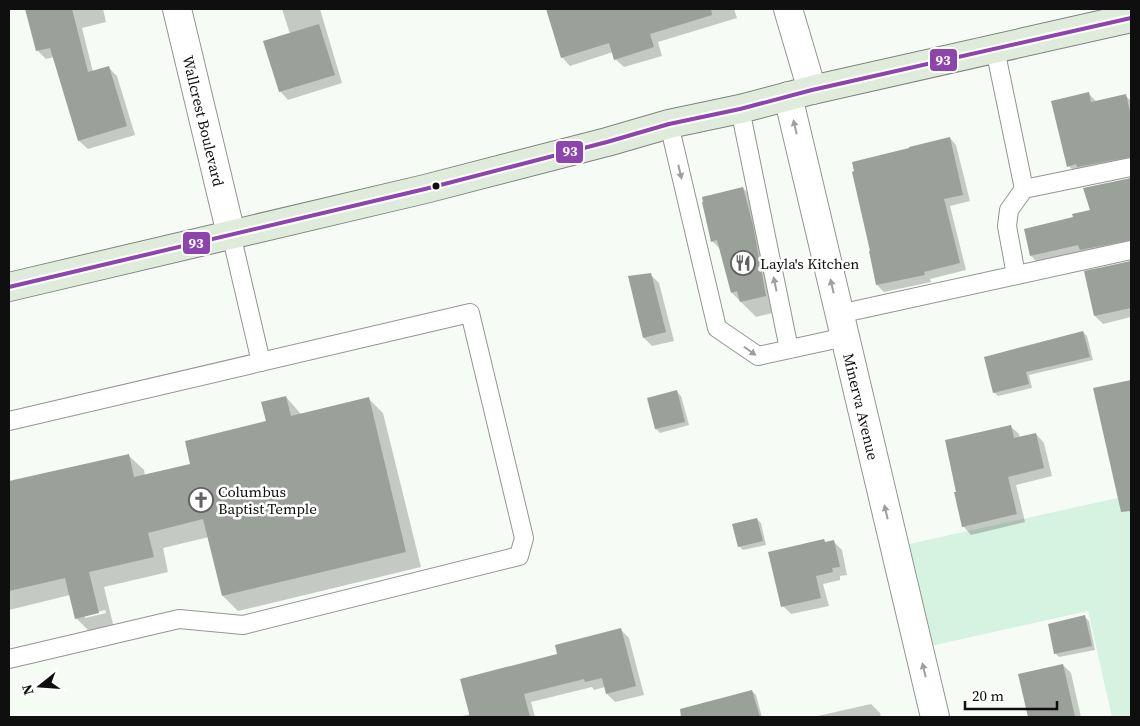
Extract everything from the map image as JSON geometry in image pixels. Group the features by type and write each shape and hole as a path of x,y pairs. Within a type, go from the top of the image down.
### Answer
{"main road":[{"path":"9,287 425,189 669,124 1131,18"}],"street":[{"name":"Wallcrest Boulevard","path":"177,9 231,234"},
{"name":"Minerva Avenue","path":"788,9 800,93 842,325 935,717"}],"lane":[{"path":"995,49 1024,189"},
{"path":"740,109 789,349"},
{"path":"669,124 717,328 758,356 789,349 842,325 1016,275 1131,250"},
{"path":"1016,275 1007,226 1009,210 1024,189 1131,167"},
{"path":"231,234 261,362"},
{"path":"9,421 470,313 524,538 519,556 243,625 180,619 9,659"}],"green space":[{"path":"1131,495 1131,717 1112,717 1088,611 931,646 909,544"}],"building":[{"path":"25,9 72,9 88,72 109,66 127,126 78,141 50,48 36,51"},
{"path":"546,9 711,9 712,15 650,34 654,47 614,60 609,43 561,58"},
{"path":"319,24 335,75 279,92 263,41"},
{"path":"1089,92 1091,102 1126,94 1131,116 1131,157 1077,167 1076,164 1067,167 1051,101"},
{"path":"950,137 963,195 944,199 960,263 924,272 925,275 876,285 852,172 854,171 852,162"},
{"path":"1131,178 1131,240 1080,250 1078,245 1030,256 1024,229 1073,217 1072,214 1090,210 1083,188"},
{"name":"Layla's Kitchen","path":"743,187 753,225 766,296 740,302 737,291 731,293 717,240 711,242 702,197"},
{"path":"1131,261 1131,308 1094,316 1084,271"},
{"path":"651,273 666,332 643,338 628,276"},
{"path":"1083,331 1090,357 1026,372 1029,384 993,393 984,357"},
{"path":"1131,380 1131,511 1121,512 1093,388"},
{"path":"677,390 685,422 655,429 647,398"},
{"name":"Columbus Baptist Temple","path":"286,396 291,416 369,397 406,552 222,596 203,519 148,533 154,557 89,572 99,613 75,619 65,578 9,591 9,481 129,454 134,477 190,464 185,441 266,421 261,402"},
{"path":"1011,425 1014,438 1036,433 1044,468 1008,477 1017,514 962,527 945,440"},
{"path":"757,518 763,541 738,547 732,524"},
{"path":"824,539 825,542 834,540 840,567 832,568 833,572 816,576 821,598 781,607 768,552"},
{"path":"1085,615 1092,646 1054,654 1048,624"},
{"path":"621,628 636,686 606,694 602,678 585,682 584,679 524,694 530,717 470,717 460,679 557,654 555,645"},
{"path":"1063,664 1075,717 1028,717 1018,674"},
{"path":"752,690 760,717 681,717 680,709"}],"transit line":[{"name":"93","path":"9,287 425,189 669,124 1131,18"}],"place":[{"name":"Layla's Kitchen","path":"743,263"},
{"name":"Columbus Baptist Temple","path":"201,500"}]}
